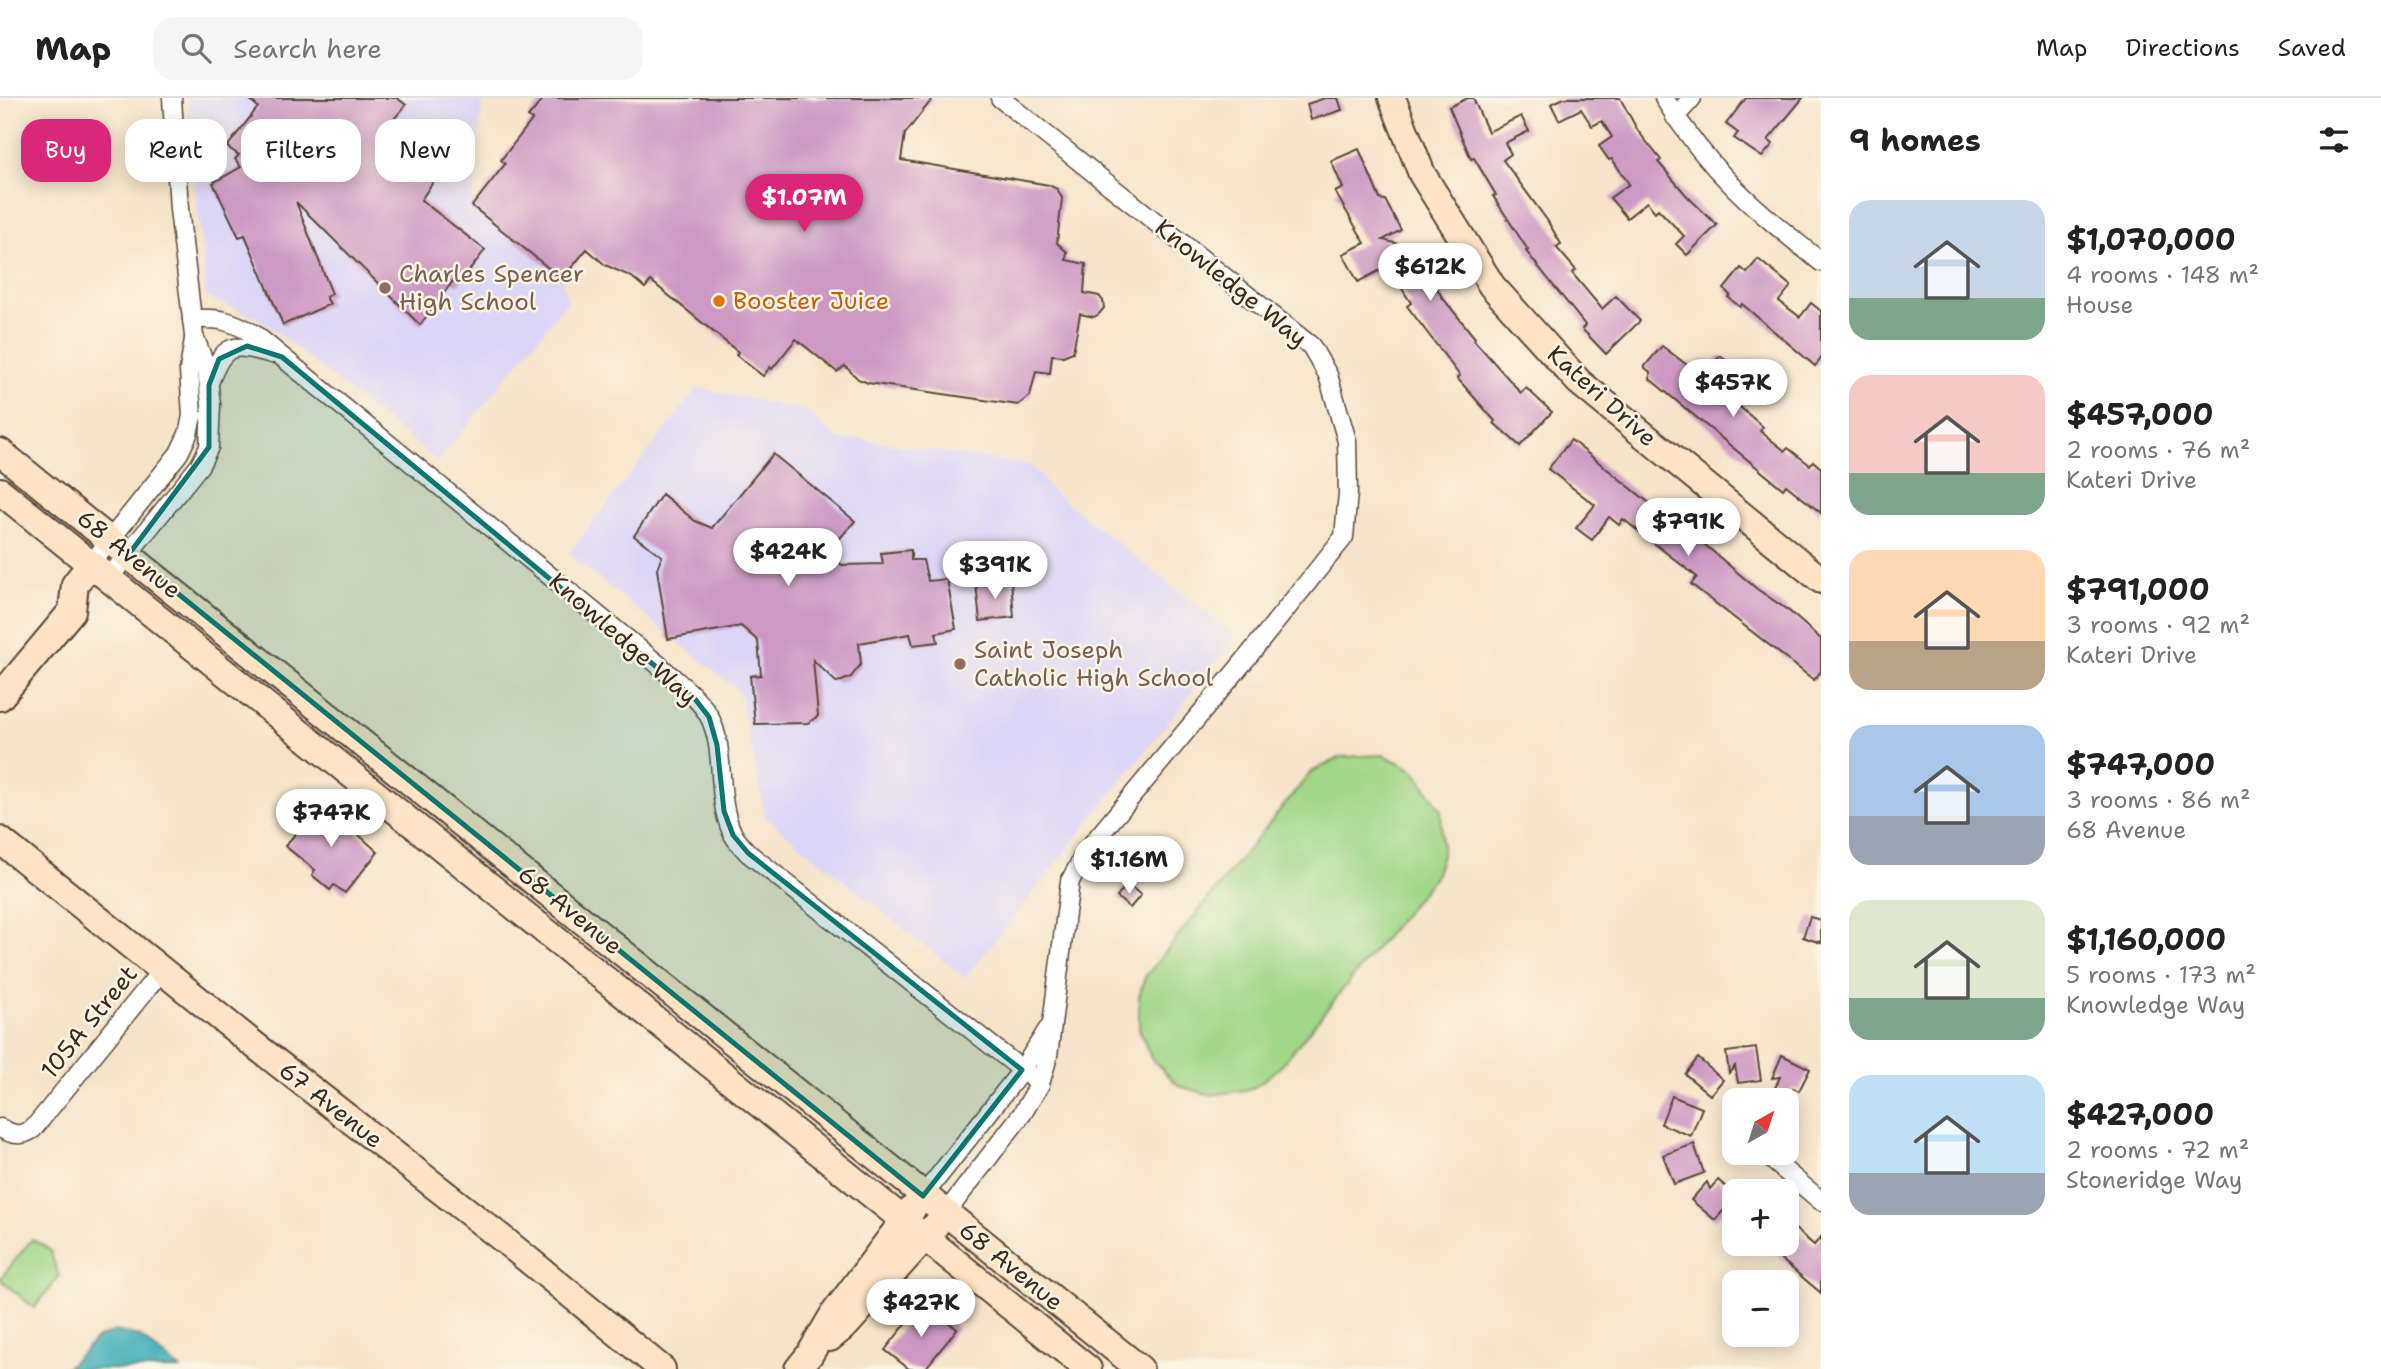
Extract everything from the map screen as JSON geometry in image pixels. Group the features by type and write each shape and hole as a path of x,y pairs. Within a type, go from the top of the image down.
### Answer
{"main road":[{"name":"Kateri Drive","path":"1392,98 1422,174 1492,286 1579,382 1821,580"},
{"name":"68 Avenue","path":"0,452 1140,1369"},
{"name":"68 Avenue","path":"0,491 1088,1369"},
{"path":"0,697 72,611 75,584 100,572"},
{"name":"67 Avenue","path":"0,840 504,1240 662,1369"},
{"name":"Knowledge Way","path":"804,1362 832,1315 923,1196"},
{"name":"Knowledge Way","path":"804,1362 847,1324 945,1214"}],"street":[{"name":"Knowledge Way","path":"100,572 120,547 200,465 209,447 209,385 207,369 193,328 179,209 173,98"},
{"name":"Knowledge Way","path":"945,1214 1022,1114 1040,1084 1048,1056 1070,881 1087,850 1344,537 1348,493 1347,441 1328,375 1311,346 1000,98"},
{"path":"1664,98 1675,117 1723,179 1821,262"},
{"path":"1675,117 1692,98"},
{"name":"Knowledge Way","path":"193,328 215,318 229,320 254,334 660,666 695,699 709,717 717,745 724,811 733,835 748,853 1040,1084"},
{"name":"Knowledge Way","path":"120,547 188,434 192,416 189,370 193,328"},
{"name":"Knowledge Way","path":"209,385 219,359 227,351 247,346 282,357"},
{"name":"105A Street","path":"0,1128 16,1135 25,1134 40,1122 162,970"},
{"name":"Knowledge Way","path":"923,1196 1021,1070 1051,1023"},
{"path":"1779,1166 1821,1201"}],"highlighted area":[{"path":"247,346 282,357 695,699 709,717 717,745 724,811 733,835 748,853 1022,1070 923,1196 129,554 209,447 209,385 219,359"}],"shaded area":[{"name":"Charles Spencer High School","path":"187,98 483,98 475,177 475,119 375,119 375,182 474,182 472,206 562,279 568,301 438,462 261,320 206,297 195,182 227,182 227,119 189,119"},
{"name":"Saint Joseph Catholic High School","path":"698,388 806,411 840,440 859,439 1032,466 1052,491 1236,637 965,978 766,818 739,691 568,554"}],"green space":[{"path":"1384,755 1415,771 1441,810 1442,855 1435,876 1279,1068 1252,1089 1210,1095 1179,1086 1151,1058 1139,1028 1139,997 1145,977 1311,772 1341,757"},
{"path":"32,1239 50,1250 59,1277 34,1308 0,1279"}],"water":[{"path":"115,1331 139,1336 180,1369 65,1369 97,1338"}],"building":[{"name":"Charles Spencer High School","path":"248,98 397,98 406,105 394,119 375,119 375,182 433,182 421,200 485,250 458,285 453,281 420,325 296,202 332,294 326,297 330,304 283,325 245,235 239,237 213,183 227,182 227,175 241,167 241,182 361,182 361,119 249,119 258,107"},
{"path":"544,98 933,98 905,134 901,160 1049,185 1057,189 1062,198 1057,243 1067,252 1066,260 1086,264 1084,293 1099,296 1104,308 1094,317 1080,314 1073,352 1063,356 1052,355 1050,373 1036,371 1030,396 1018,405 868,383 858,379 845,366 837,372 796,339 763,376 736,355 738,352 651,281 645,288 632,277 605,265 587,249 562,279 472,206 505,164 501,160 532,120 528,117"},
{"path":"1325,98 1338,98 1342,110 1311,120 1307,104"},
{"path":"1473,98 1488,132 1521,116 1529,131 1505,143 1511,154 1503,160 1547,220 1561,244 1556,247 1576,270 1572,273 1602,309 1616,296 1640,321 1606,354 1582,329 1585,325 1526,251 1528,250 1493,196 1496,195 1474,158 1471,159 1449,107"},
{"path":"1564,98 1620,98 1638,131 1661,160 1658,162 1717,225 1687,255 1676,244 1684,236 1658,209 1655,212 1647,202 1627,218 1610,198 1629,184 1612,159 1609,160 1599,146 1612,137 1602,121 1592,126 1581,109 1559,120 1551,104"},
{"path":"1746,98 1803,98 1768,140 1773,144 1762,157 1734,138 1738,133 1726,124"},
{"name":"Charles Spencer High School","path":"241,129 241,167 235,159 239,155 227,147"},
{"path":"1359,149 1380,199 1385,200 1401,230 1383,240 1414,248 1442,297 1474,340 1521,393 1526,388 1552,412 1520,446 1494,423 1457,378 1460,376 1407,306 1411,303 1392,273 1388,275 1384,268 1358,282 1343,254 1365,243 1335,192 1343,188 1331,161"},
{"path":"1758,259 1791,286 1779,301 1800,317 1811,303 1821,311 1821,359 1815,366 1742,304 1740,307 1728,297 1730,295 1724,289 1741,268 1747,273"},
{"path":"1662,346 1695,371 1704,360 1712,365 1720,356 1751,376 1732,400 1763,427 1760,431 1785,451 1788,448 1810,465 1813,461 1821,468 1821,513 1786,485 1783,489 1650,379 1650,372 1644,367"},
{"path":"1571,440 1821,639 1821,671 1814,680 1691,584 1697,577 1623,519 1619,525 1609,517 1592,540 1576,528 1595,505 1548,469"},
{"path":"773,454 855,521 827,553 842,565 883,564 881,553 911,550 911,560 923,560 928,581 947,579 956,629 936,633 938,642 913,645 910,634 859,643 861,664 851,677 842,681 836,682 813,660 818,716 808,723 755,724 750,676 761,675 758,641 741,626 668,639 657,569 662,556 634,536 662,494 695,521 712,528"},
{"path":"1011,581 1014,617 980,621 976,584"},
{"path":"319,805 339,821 341,819 378,852 345,893 334,885 330,890 312,875 315,870 285,846 302,826 296,822 307,809 312,813"},
{"path":"1127,884 1141,895 1130,908 1117,897"},
{"path":"1810,917 1821,920 1821,943 1803,937"},
{"path":"1756,1048 1761,1080 1738,1083 1735,1066 1729,1073 1726,1052"},
{"path":"1782,1055 1810,1069 1799,1091 1799,1088 1775,1088 1780,1077 1772,1078"},
{"path":"1698,1058 1723,1080 1710,1095 1685,1074"},
{"path":"1672,1096 1702,1108 1691,1136 1661,1124"},
{"path":"1694,1144 1704,1173 1674,1184 1663,1155"},
{"path":"1718,1180 1722,1184 1722,1212 1715,1220 1691,1200 1707,1182 1710,1189"},
{"path":"1799,1232 1814,1245 1821,1237 1821,1293 1799,1274 1799,1270 1794,1270 1777,1256 1799,1256"},
{"path":"932,1309 957,1329 925,1369 909,1369 885,1350 916,1311"}],"place":[{"name":"Charles Spencer High School","path":"385,288"},
{"name":"Booster Juice","path":"719,301"},
{"name":"Saint Joseph Catholic High School","path":"960,664"}]}
